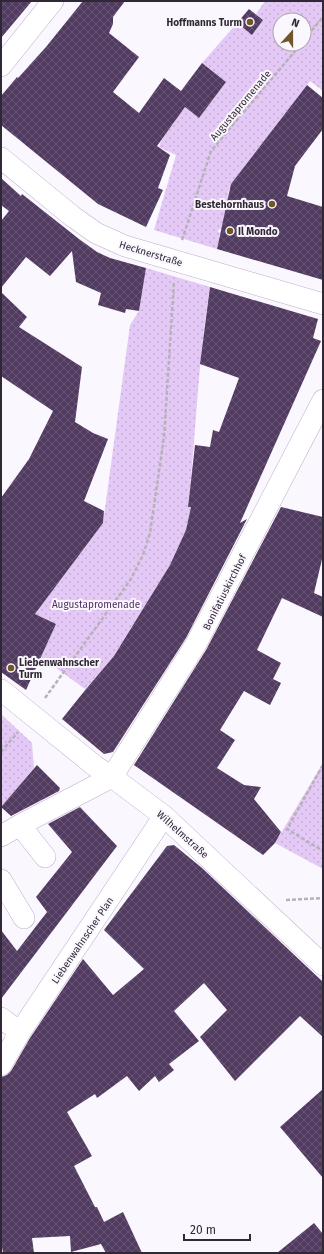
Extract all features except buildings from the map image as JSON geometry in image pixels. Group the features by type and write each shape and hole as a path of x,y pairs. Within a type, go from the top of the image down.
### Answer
{"street":[{"path":"1,66 53,1"},
{"name":"Hecknerstraße","path":"1,158 72,216 96,233 125,246 323,304"},
{"name":"Bonifatiuskirchhof","path":"112,776 196,644 323,400"},
{"name":"Wilhelmstraße","path":"1,690 95,766 112,776 164,816 323,965"},
{"path":"1,836 112,776"},
{"name":"Liebenwahnscher Plan","path":"1,1064 20,1032 164,816"},
{"path":"20,825 45,857"},
{"path":"1,880 24,918"},
{"path":"1,1018 20,1032"}],"path":[{"path":"312,31 323,18"},
{"name":"Augustapromenade","path":"1,752 32,716 131,579 143,555 150,533 164,437 176,260 211,151 294,52"},
{"path":"323,765 287,829 323,851"},
{"path":"255,901 323,898"}],"green space":[{"path":"265,1 323,1 323,91 310,81 231,184 228,193 233,201 221,230 219,229 218,232 220,233 217,249 154,230 176,155 159,147 161,141 185,107 199,118 226,82 202,63 237,23 252,35 263,20 256,14"},
{"name":"Augustapromenade","path":"146,268 210,287 200,369 188,507 191,507 186,530 170,565 114,656 85,689 41,657 56,624 35,614 103,523 130,325 139,311"},
{"path":"1,714 32,743 34,768 1,807"},
{"path":"323,763 323,869 275,843"}],"place":[{"name":"Hoffmanns Turm","path":"250,22"},
{"name":"Bestehornhaus","path":"272,204"},
{"name":"Il Mondo","path":"230,231"},
{"name":"Liebenwahnscher Turm","path":"11,668"}]}
